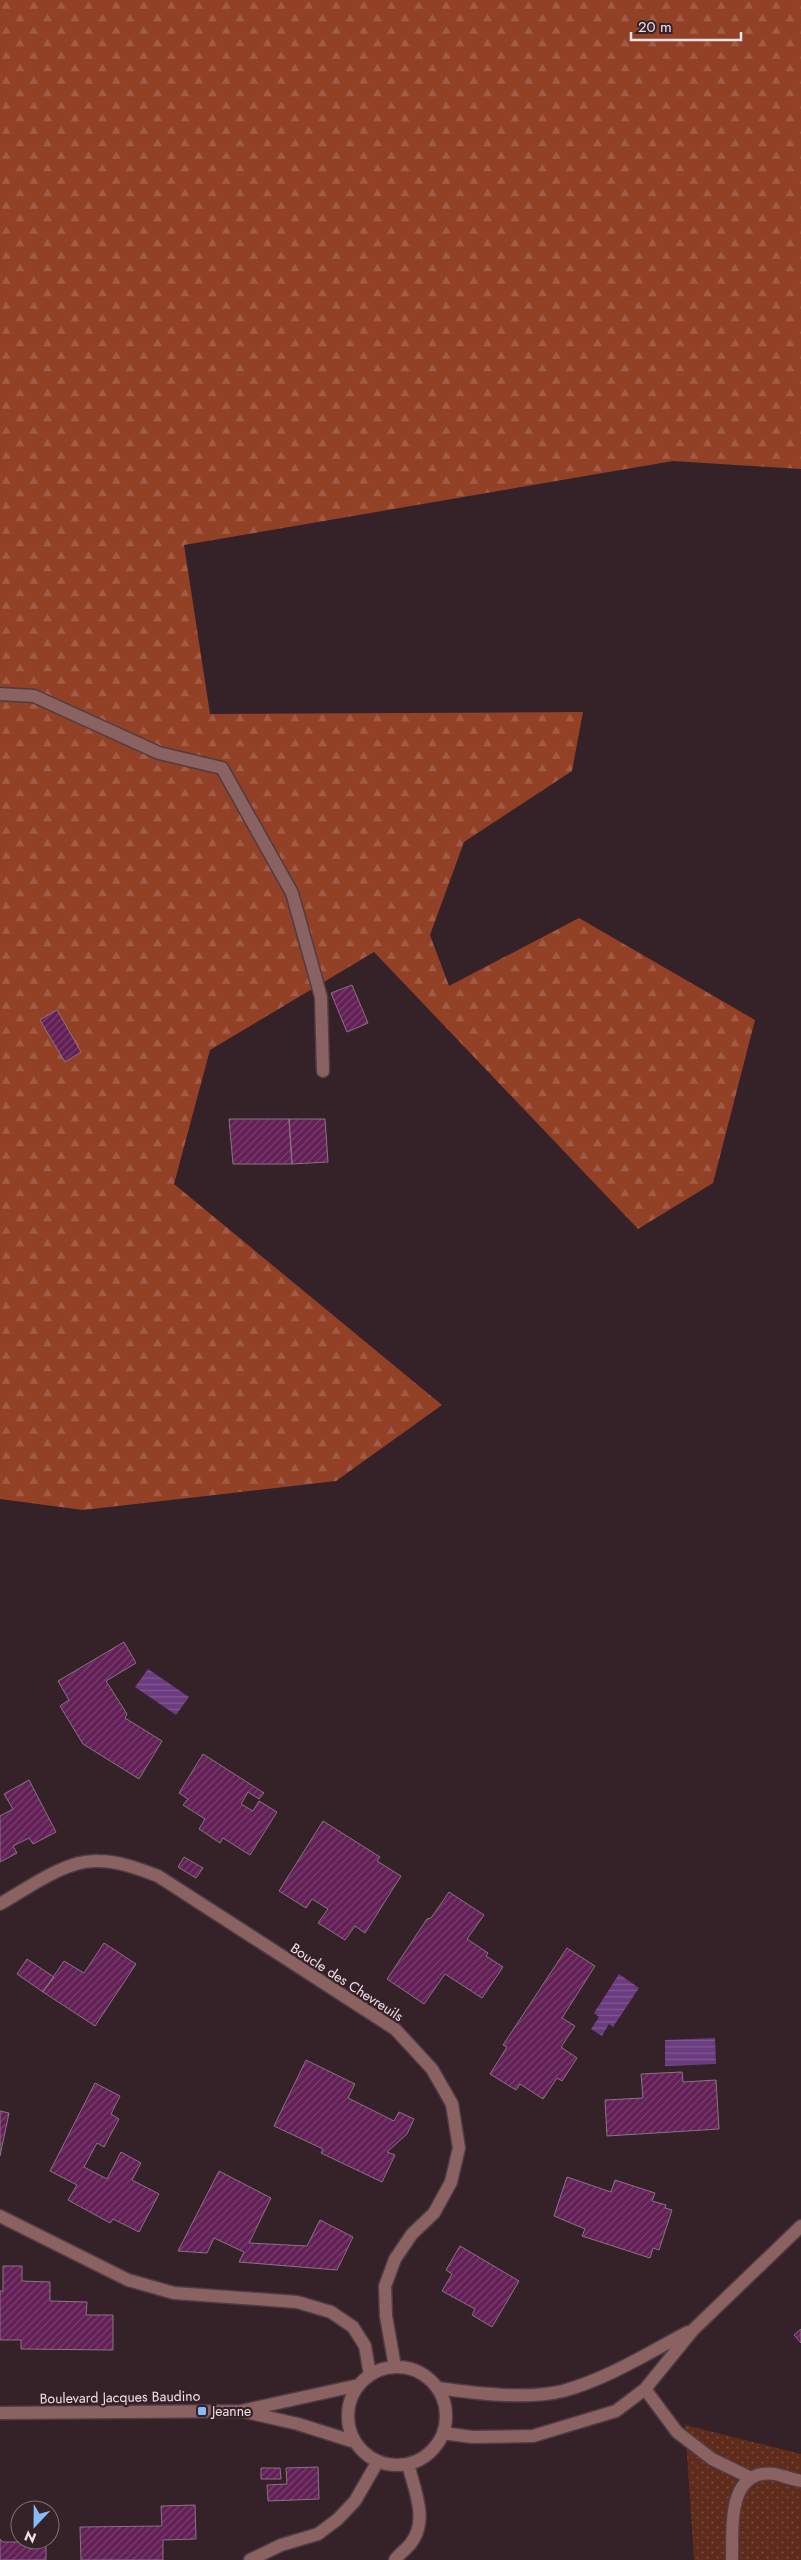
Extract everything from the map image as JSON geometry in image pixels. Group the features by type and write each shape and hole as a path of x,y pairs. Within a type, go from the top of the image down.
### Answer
{"street":[{"path":"0,694 34,696 159,753 222,768 292,893 321,997 323,1071"},
{"name":"Boucle des Chevreuils","path":"0,1904 64,1868 97,1860 131,1866 158,1876 395,2029 432,2069 452,2104 459,2148 451,2182 434,2213 412,2234 395,2259 385,2286 386,2316 395,2367"},
{"path":"0,2216 128,2280 174,2293 298,2302 332,2312 353,2327 365,2346 370,2375"},
{"path":"443,2433 472,2437 533,2436 616,2411 645,2389 693,2330 801,2226"},
{"path":"436,2388 499,2394 561,2391 596,2380 693,2330"},
{"path":"395,2367 411,2370 425,2377 436,2388 444,2402 446,2418 443,2433 435,2447 423,2458 408,2464 393,2465 378,2461 365,2454 355,2442 349,2428 348,2413 351,2398 359,2385 370,2375 395,2367"},
{"name":"Boulevard Jacques Baudino","path":"0,2413 241,2411 359,2385"},
{"path":"645,2389 677,2432 712,2458 751,2478"},
{"name":"Boulevard Jacques Baudino","path":"241,2411 298,2424 355,2442"},
{"path":"250,2560 281,2545 318,2534 338,2519 355,2501 378,2461"},
{"path":"395,2560 411,2544 419,2530 421,2517 408,2464"},
{"path":"732,2560 733,2512 738,2492 751,2478 773,2474 801,2481"}],"shaded area":[{"path":"148,1669 189,1697 176,1715 135,1687"},
{"path":"619,1974 639,1988 613,2027 609,2024 602,2036 591,2029 599,2017 594,2013"},
{"path":"715,2038 716,2064 665,2066 665,2040"},
{"path":"685,2425 801,2454 801,2560 694,2560"}],"green space":[{"path":"0,0 801,0 801,469 673,461 184,545 210,714 583,712 572,771 464,842 430,935 449,986 579,918 755,1020 713,1183 638,1229 374,952 210,1050 174,1184 442,1405 336,1481 83,1510 0,1499"}],"building":[{"path":"352,985 368,1023 347,1032 331,993"},
{"path":"57,1010 81,1052 65,1062 40,1020"},
{"path":"229,1119 289,1119 292,1164 233,1164"},
{"path":"289,1119 325,1119 328,1162 292,1164"},
{"path":"124,1642 136,1663 106,1681 127,1714 125,1718 162,1741 139,1779 83,1744 60,1706 69,1700 58,1681"},
{"path":"203,1754 264,1793 259,1799 248,1792 241,1804 253,1811 259,1801 277,1812 250,1855 223,1838 220,1843 199,1829 205,1819 183,1805 188,1799 179,1793"},
{"path":"29,1780 56,1832 33,1844 29,1838 13,1846 17,1853 0,1862 0,1816 13,1809 4,1794"},
{"path":"323,1821 380,1857 377,1861 401,1876 365,1933 355,1926 345,1940 318,1923 328,1909 312,1899 306,1908 279,1891"},
{"path":"184,1857 203,1868 196,1878 178,1867"},
{"path":"449,1892 484,1915 467,1939 488,1953 486,1956 503,1967 482,1998 445,1974 424,2004 387,1979 427,1919 431,1918"},
{"path":"104,1943 136,1964 95,2026 43,1992 64,1961 84,1973"},
{"path":"567,1948 595,1966 562,2018 575,2026 561,2047 577,2058 562,2081 557,2078 543,2099 520,2084 516,2090 490,2074 507,2047 503,2045"},
{"path":"27,1959 54,1977 43,1992 17,1974"},
{"path":"306,2060 355,2084 348,2098 394,2121 399,2112 414,2119 407,2134 387,2152 395,2155 382,2182 321,2153 323,2149 274,2126"},
{"path":"682,2072 683,2082 716,2080 719,2129 607,2136 605,2100 643,2098 641,2074"},
{"path":"95,2083 120,2096 111,2114 119,2119 104,2147 97,2143 84,2167 107,2179 121,2152 141,2163 132,2180 159,2194 139,2232 113,2219 110,2223 68,2200 77,2185 50,2171"},
{"path":"0,2111 9,2113 0,2156"},
{"path":"219,2171 271,2198 249,2243 307,2246 320,2220 353,2237 337,2270 239,2262 244,2252 214,2238 207,2253 178,2251"},
{"path":"567,2177 611,2192 615,2180 655,2193 652,2201 666,2205 665,2208 672,2210 659,2250 653,2248 650,2258 582,2236 585,2229 554,2216"},
{"path":"460,2246 519,2281 492,2327 472,2315 475,2309 442,2291 452,2274 446,2270"},
{"path":"3,2266 22,2266 22,2281 50,2282 50,2301 87,2302 86,2315 113,2315 113,2350 21,2349 21,2340 0,2340 0,2291 3,2291"},
{"path":"801,2329 801,2343 794,2335"},
{"path":"318,2467 319,2499 268,2501 267,2485 287,2484 286,2468"},
{"path":"261,2468 280,2468 281,2479 261,2479"},
{"path":"195,2505 196,2539 163,2540 163,2560 81,2560 80,2527 162,2526 161,2506"},
{"path":"0,2539 3,2542 10,2542 10,2550 46,2550 46,2560 0,2560"}],"place":[{"name":"Jeanne","path":"202,2411"}]}
